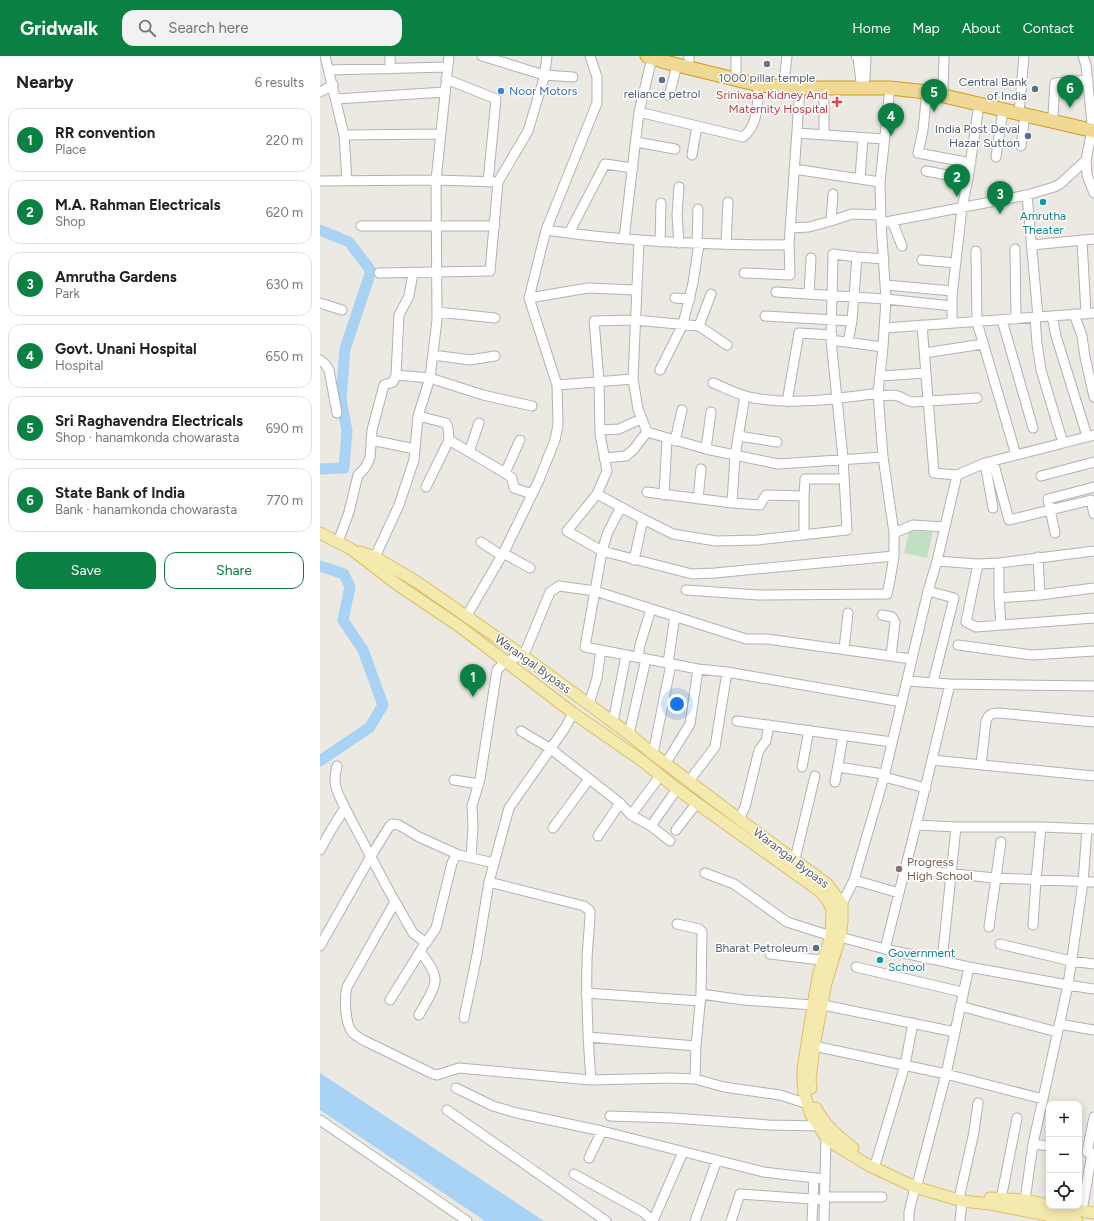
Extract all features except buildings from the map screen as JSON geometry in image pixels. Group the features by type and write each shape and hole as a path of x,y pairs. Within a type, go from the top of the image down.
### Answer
{"highway":[{"path":"649,57 683,59 759,77 784,80 913,84 944,90 1021,112 1093,127"},
{"path":"683,59 759,84 800,88 890,88 927,92 1003,110 1053,115 1093,127"}],"main road":[{"path":"320,533 352,549 398,585 459,626 573,713 641,760 677,789 817,889 837,907 842,922 828,961 803,1069 804,1092 811,1115 818,1126 868,1165 916,1184 990,1204 1094,1213"},
{"name":"Warangal Bypass","path":"352,549 375,557 417,582 466,617 526,650 589,704 653,754 827,884 837,907"},
{"path":"818,1005 810,1080 812,1098 828,1133"},
{"path":"839,1142 916,1184"},
{"path":"961,1197 1025,1200 1072,1221"}],"street":[{"path":"325,56 330,70 344,135 347,181"},
{"path":"390,56 390,69"},
{"path":"375,557 399,505 414,460 418,416 430,378 437,312 436,180 449,56"},
{"path":"482,56 544,75 573,77"},
{"path":"379,273 490,270 498,182 528,131 544,75 547,56"},
{"path":"466,617 503,555 519,523 555,440 558,426 557,385 529,298 546,230 597,103 597,77 590,56"},
{"path":"736,56 736,72"},
{"path":"784,80 787,56"},
{"path":"856,56 858,58 863,82"},
{"path":"863,82 866,56"},
{"path":"944,56 944,90"},
{"path":"1021,146 1024,56"},
{"path":"1083,56 1090,85 1093,127 1086,160 1094,193"},
{"path":"624,239 640,112 649,57"},
{"path":"669,96 683,59"},
{"path":"330,70 448,67"},
{"path":"446,79 496,99 488,182"},
{"path":"1053,115 1055,83 1090,85"},
{"path":"640,112 744,136 750,132 755,119 759,84"},
{"path":"320,92 333,85"},
{"path":"744,273 790,275 789,245 800,88"},
{"path":"686,590 758,595 887,594 894,556 894,533 882,457 878,395 886,299 880,182 890,88"},
{"path":"336,99 445,92"},
{"path":"927,92 923,130 918,153 971,163"},
{"path":"824,101 824,135"},
{"path":"952,323 952,291 962,208 971,163 979,104"},
{"path":"996,157 1003,110"},
{"path":"692,155 697,126"},
{"path":"796,133 884,139"},
{"path":"344,135 441,134"},
{"path":"860,179 863,138"},
{"path":"636,142 674,150"},
{"path":"790,228 809,227 852,214 892,221 1027,195 1054,188 1086,160"},
{"path":"569,233 605,164 633,168"},
{"path":"794,169 880,182"},
{"path":"926,171 968,179"},
{"path":"320,181 436,180 498,182"},
{"path":"679,187 677,216 679,243"},
{"path":"831,221 833,194"},
{"path":"1027,195 1037,317 1037,344 1041,370 1062,443"},
{"path":"726,245 728,202"},
{"path":"660,242 661,203"},
{"path":"660,370 683,324 690,299 698,244 698,209"},
{"path":"892,221 902,246"},
{"path":"362,226 495,226"},
{"path":"546,230 660,242 726,245 789,245"},
{"path":"1032,245 1094,239"},
{"path":"638,240 633,379 638,409 646,432"},
{"path":"884,328 1090,313 1082,240"},
{"path":"1015,249 1016,319"},
{"path":"976,251 977,322 1016,455"},
{"path":"597,494 643,520 673,534 716,541 758,540 847,530 843,458 832,338 831,295 833,254 884,259"},
{"path":"848,342 852,321 857,257"},
{"path":"809,294 811,258"},
{"path":"922,260 956,263"},
{"path":"338,542 349,512 358,475 365,468 370,458 372,430 384,385 393,382 396,375 399,315 409,296 413,273"},
{"path":"886,285 952,291"},
{"path":"529,298 588,288 636,290"},
{"path":"776,292 886,299 952,306"},
{"path":"699,326 711,294"},
{"path":"675,298 690,299"},
{"path":"320,303 342,310"},
{"path":"437,312 496,318"},
{"path":"1074,314 1082,336 1094,397"},
{"path":"765,316 852,321"},
{"path":"922,325 934,473 957,475 989,462 1090,435 1056,336 1052,316"},
{"path":"727,345 699,326 635,320 594,320 600,430 607,471 597,494 567,531 602,551 692,574 894,556"},
{"path":"1002,320 1033,428"},
{"path":"788,402 799,333 883,347"},
{"path":"925,353 983,344"},
{"path":"433,355 470,360 495,356"},
{"path":"320,360 329,370 337,413"},
{"path":"880,376 926,373"},
{"path":"396,375 430,378 483,395 532,406"},
{"path":"557,385 633,379"},
{"path":"713,383 745,396 788,402 878,395 895,395 909,402 976,398"},
{"path":"732,503 735,456 745,396"},
{"path":"664,495 671,440 682,410"},
{"path":"706,450 711,412"},
{"path":"418,416 446,423 448,428 449,440 426,487"},
{"path":"600,430 619,429 641,418"},
{"path":"469,452 479,423"},
{"path":"646,432 706,450 778,464 843,458 882,457"},
{"path":"604,458 626,456 633,450 646,432"},
{"path":"738,436 777,442"},
{"path":"371,440 415,449"},
{"path":"449,440 512,478 514,488 532,494"},
{"path":"505,473 520,440"},
{"path":"989,462 993,508"},
{"path":"989,462 1009,520 1091,500 1094,514"},
{"path":"1041,476 1094,462"},
{"path":"698,499 701,469"},
{"path":"837,907 854,880 884,775 957,475"},
{"path":"804,535 805,480 844,479"},
{"path":"1055,533 1048,499 1094,486"},
{"path":"647,492 732,503 760,505 766,495 804,496"},
{"path":"621,507 608,532 602,551 585,647 698,669 727,672 902,702"},
{"path":"634,560 643,520"},
{"path":"894,533 913,525 945,527"},
{"path":"481,542 530,568"},
{"path":"937,561 978,564 999,563 1094,551"},
{"path":"1038,557 1040,595"},
{"path":"999,563 1001,625"},
{"path":"978,564 966,622 976,627 1094,618"},
{"path":"471,857 473,826 472,806 479,784 497,670 505,662 526,650 550,592 559,586 595,591 746,639 766,639 912,659"},
{"path":"999,598 1040,595 1094,588"},
{"path":"928,591 954,598 933,682"},
{"path":"629,734 642,658 640,645 652,609"},
{"path":"844,649 848,613"},
{"path":"882,614 892,617 895,622 891,656"},
{"path":"653,754 670,664 675,616"},
{"path":"958,645 1032,654 1094,651"},
{"path":"589,704 597,678 601,650"},
{"path":"613,722 626,655"},
{"path":"666,763 690,724 698,669"},
{"path":"689,781 715,747 727,672"},
{"path":"907,681 950,684 1094,686"},
{"path":"886,948 950,684"},
{"path":"464,1018 477,955 489,882 509,808 551,749 573,713"},
{"path":"981,765 986,721 988,716 992,713 1094,722"},
{"path":"737,721 892,742"},
{"path":"740,820 745,807 759,750 766,741 769,725"},
{"path":"802,767 809,730"},
{"path":"521,731 551,749 620,802 631,816 652,826 670,841"},
{"path":"835,782 843,736"},
{"path":"932,760 1094,776"},
{"path":"337,766 334,778 335,788 345,808 413,933 426,943"},
{"path":"838,766 884,775 926,788"},
{"path":"631,816 660,776"},
{"path":"795,859 815,776"},
{"path":"554,828 589,779"},
{"path":"454,780 479,784"},
{"path":"652,826 677,789"},
{"path":"598,836 620,802"},
{"path":"676,830 697,803"},
{"path":"320,850 345,808"},
{"path":"320,946 389,827 396,824 419,837 459,855 494,863"},
{"path":"917,825 1091,829 1068,985 1033,1144 1025,1200"},
{"path":"942,961 956,827"},
{"path":"1033,925 1041,827"},
{"path":"989,927 1001,842"},
{"path":"390,1000 436,928 452,863 455,857 459,855"},
{"path":"905,869 952,875 995,878 1094,882"},
{"path":"705,873 734,884 787,922 836,936 968,967 1094,989"},
{"path":"854,880 899,893"},
{"path":"489,882 584,906 590,911 586,963 586,993 591,1080"},
{"path":"395,902 347,987 345,994 348,1026 353,1033 364,1040 433,1074 437,1075 460,1068 591,1080 671,1078 695,1080 724,1087 780,1095 808,1104"},
{"path":"677,924 699,929 702,932 695,1080"},
{"path":"1000,944 1071,961 1094,964"},
{"path":"419,1015 436,980 426,960 420,952"},
{"path":"770,954 828,961"},
{"path":"856,967 962,992"},
{"path":"909,1221 909,1212 916,1184 946,1074 968,967"},
{"path":"586,993 818,1005 955,1032"},
{"path":"960,1006 1058,1028 1094,1030"},
{"path":"876,1162 905,1065 913,1023"},
{"path":"588,1037 696,1046"},
{"path":"814,1046 946,1074 1043,1099"},
{"path":"456,1088 499,1108 602,1130 763,1172 824,1179"},
{"path":"960,1221 961,1197 974,1132 978,1103"},
{"path":"448,1110 606,1221"},
{"path":"610,1116 673,1118 769,1125 818,1126"},
{"path":"1082,1211 1088,1152 1094,1117"},
{"path":"1000,1199 1017,1118"},
{"path":"320,1120 467,1221"},
{"path":"589,1158 602,1130"},
{"path":"828,1133 824,1179 828,1221"},
{"path":"824,1221 829,1150 839,1142"},
{"path":"1033,1144 1046,1146"},
{"path":"574,1174 643,1212 653,1221 683,1152"},
{"path":"695,1221 717,1160"},
{"path":"812,1221 814,1178"},
{"path":"731,1221 740,1194 814,1200 882,1197"}],"green space":[{"path":"909,531 933,532 927,558 904,553"}],"water":[{"path":"320,1073 544,1221 485,1221 320,1110"}],"waterway":[{"path":"320,230 349,242 371,271 345,349 341,399 347,431 344,468 320,469"},
{"path":"320,566 344,574 350,587 343,620 363,650 383,705 370,727 320,761"}],"place":[{"name":"1000 pillar temple","path":"767,64"},
{"name":"reliance petrol","path":"662,80"},
{"name":"Central Bank of India","path":"1035,89"},
{"name":"Noor Motors","path":"501,91"},
{"name":"Srinivasa Kidney And Maternity Hospital","path":"837,102"},
{"name":"State Bank of India","path":"1070,108"},
{"name":"Sri Raghavendra Electricals","path":"934,112"},
{"name":"Govt. Unani Hospital","path":"891,136"},
{"name":"India Post Deval Hazar Sutton","path":"1028,136"},
{"name":"M.A. Rahman Electricals","path":"957,197"},
{"name":"Amrutha Theater","path":"1043,202"},
{"name":"Amrutha Gardens","path":"1000,214"},
{"name":"RR convention","path":"473,697"},
{"name":"Progress High School","path":"899,869"},
{"name":"Bharat Petroleum","path":"816,948"},
{"name":"Government School","path":"880,960"}]}
